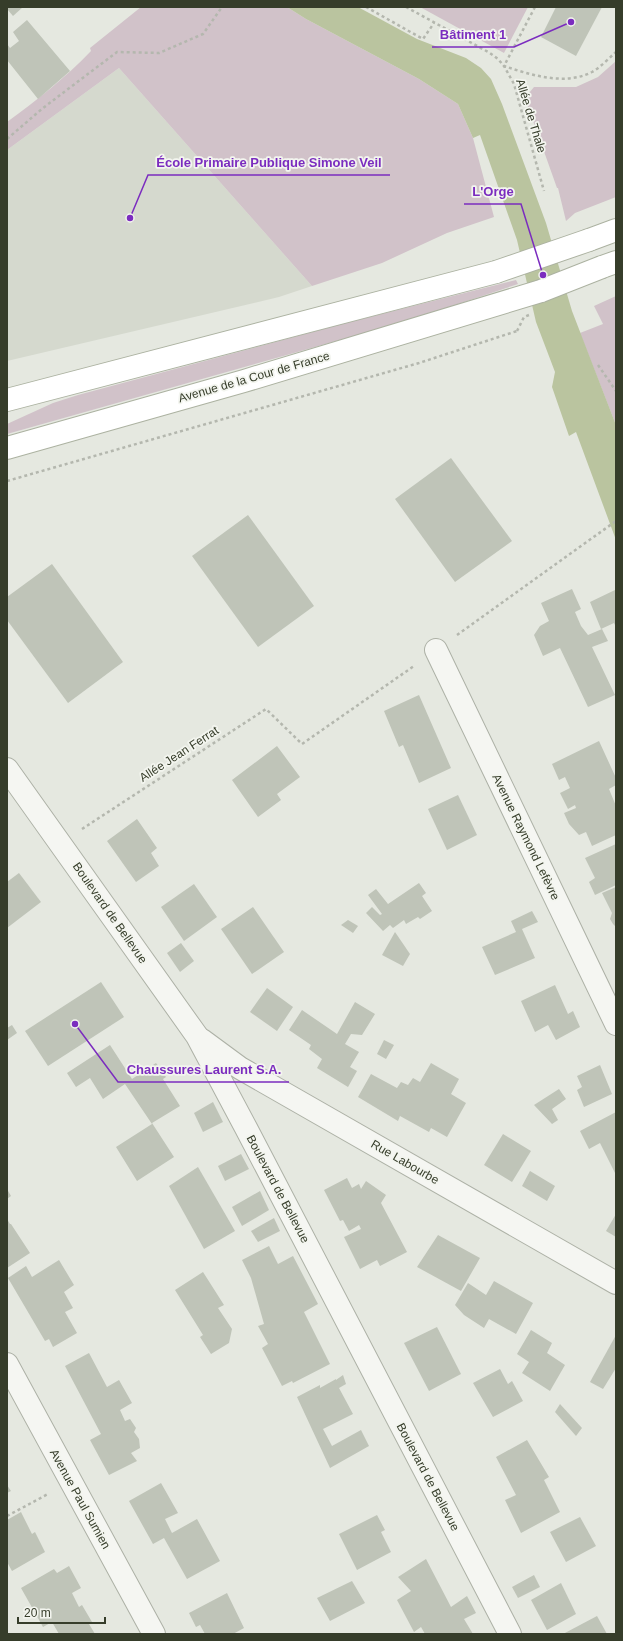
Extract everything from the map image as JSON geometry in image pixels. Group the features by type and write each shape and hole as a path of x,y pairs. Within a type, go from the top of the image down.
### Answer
{"main road":[{"path":"7,400 496,272 616,230"},
{"name":"Avenue de la Cour de France","path":"7,448 244,381 500,304 541,291 609,265"}],"street":[{"name":"Avenue Raymond Lefèvre","path":"436,650 616,1024"},
{"name":"Boulevard de Bellevue","path":"7,769 197,1036 510,1634"},
{"name":"Rue Labourbe","path":"197,1036 240,1068 616,1283"},
{"name":"Avenue Paul Sumien","path":"7,1364 154,1634"}],"path":[{"path":"7,139 42,108 118,52 159,53 203,34 222,7"},
{"path":"366,7 423,39 434,23"},
{"name":"Allée de Thale","path":"406,7 490,53 504,66 514,84 544,191"},
{"path":"535,7 504,66 526,73 552,78 573,78 593,71 616,52"},
{"path":"7,480 419,363 517,332"},
{"path":"598,365 616,391"},
{"path":"602,531 616,521"},
{"name":"Allée Jean Ferrat","path":"60,843 266,709 302,744"},
{"path":"7,1516 36,1501"}],"shaded area":[{"path":"141,7 287,7 306,19 419,79 458,104 473,138 494,217 447,233 382,263 312,286 119,68 7,150 7,122 61,80 91,51 90,48"},
{"path":"287,7 358,7 417,39 466,58 481,68 491,79 502,104 546,223 572,311 616,425 616,540 576,432 569,436 552,387 555,372 536,322 517,240 480,135 473,138 458,104 419,79 306,19"},
{"path":"420,7 528,7 504,53"},
{"path":"616,61 616,197 575,213 566,221 558,188 525,98 534,87 576,87 598,77"},
{"path":"119,68 312,286 279,297 7,361 7,150"},
{"path":"516,280 518,284 407,321 7,434 7,424 53,403 78,395 342,324"},
{"path":"616,296 616,425 580,333 603,324 594,306"}],"building":[{"path":"7,7 23,7 13,16"},
{"path":"556,7 602,7 576,56 541,37"},
{"path":"27,20 70,71 38,99 7,60 7,44 10,48 19,41 13,32"},
{"path":"451,458 512,541 455,582 395,499"},
{"path":"248,515 314,606 258,647 192,556"},
{"path":"52,564 123,662 68,703 7,620 7,597"},
{"path":"572,589 581,609 575,612 581,626 588,635 602,629 608,641 592,647 615,695 588,707 560,648 543,656 534,635 540,626 549,621 541,603"},
{"path":"615,590 616,627 614,623 601,629 590,602"},
{"path":"419,695 451,768 419,783 403,745 399,747 384,711"},
{"path":"599,741 616,778 616,785 609,789 616,806 616,835 592,846 586,832 579,835 569,824 564,813 576,808 575,805 568,809 560,793 570,788 565,777 559,780 552,764"},
{"path":"277,746 300,777 277,794 281,800 258,817 232,780"},
{"path":"458,795 477,835 447,850 428,809"},
{"path":"137,819 157,848 151,853 159,866 136,882 107,841"},
{"path":"616,844 616,885 595,895 589,882 595,878 585,858"},
{"path":"19,873 41,902 7,928 7,882"},
{"path":"419,883 426,893 422,896 432,911 420,919 418,917 406,924 404,920 393,928 390,925 383,931 366,913 372,907 380,915 382,914 368,895 376,889 388,904"},
{"path":"194,884 217,917 184,941 161,907"},
{"path":"616,887 616,927 610,919 612,913 602,893"},
{"path":"253,907 284,952 252,974 221,929"},
{"path":"532,911 538,922 522,929 535,958 495,975 482,947 516,932 511,921"},
{"path":"348,920 358,926 353,933 341,925"},
{"path":"395,932 410,954 403,966 382,955"},
{"path":"181,943 194,961 180,972 167,953"},
{"path":"101,982 124,1017 48,1066 25,1031"},
{"path":"555,985 568,1014 573,1011 580,1027 556,1040 548,1025 535,1032 521,1001"},
{"path":"267,988 293,1007 277,1031 250,1012"},
{"path":"355,1002 375,1014 362,1035 351,1034 345,1044 359,1052 350,1067 357,1071 348,1087 317,1068 322,1059 309,1049 311,1045 289,1030 302,1010 337,1034"},
{"path":"12,1025 17,1033 7,1040 7,1028"},
{"path":"384,1040 394,1045 386,1059 377,1054"},
{"path":"110,1045 132,1079 156,1063 166,1077 163,1079 180,1106 152,1123 174,1157 137,1181 116,1147 152,1124 125,1084 103,1099 90,1078 76,1087 67,1073"},
{"path":"431,1063 459,1079 451,1094 466,1103 447,1137 431,1128 429,1132 400,1116 398,1121 358,1097 371,1074 397,1088 401,1082 408,1085 413,1078 420,1082"},
{"path":"600,1065 612,1094 584,1107 577,1090 582,1087 577,1076"},
{"path":"559,1089 566,1099 552,1109 558,1120 552,1124 534,1105"},
{"path":"213,1102 223,1122 203,1132 194,1113"},
{"path":"616,1112 616,1175 600,1143 589,1149 580,1131"},
{"path":"503,1134 531,1151 512,1182 484,1165"},
{"path":"241,1154 249,1169 225,1181 218,1166"},
{"path":"198,1167 235,1231 204,1249 169,1186"},
{"path":"530,1171 555,1186 547,1201 522,1186"},
{"path":"347,1178 352,1188 359,1184 361,1189 366,1181 386,1195 381,1203 407,1252 380,1266 377,1260 360,1269 344,1237 361,1229 359,1225 349,1231 343,1220 340,1221 324,1190"},
{"path":"7,1189 11,1196 7,1199"},
{"path":"260,1191 269,1210 242,1226 232,1207"},
{"path":"616,1214 616,1237 606,1231"},
{"path":"274,1218 280,1231 258,1242 251,1231"},
{"path":"7,1219 30,1253 7,1268"},
{"path":"438,1235 480,1258 461,1291 417,1267"},
{"path":"269,1246 278,1264 293,1256 318,1304 304,1312 330,1364 293,1383 292,1381 282,1386 262,1348 268,1344 258,1326 264,1324 251,1278 242,1260"},
{"path":"59,1260 74,1285 64,1292 73,1308 65,1312 77,1333 53,1347 49,1339 45,1341 8,1278 26,1266 32,1277"},
{"path":"203,1272 224,1305 218,1308 232,1329 229,1343 211,1354 200,1337 203,1335 175,1290"},
{"path":"494,1281 533,1303 516,1334 489,1319 484,1328 464,1315 455,1305 468,1283 486,1295"},
{"path":"437,1327 461,1374 429,1391 404,1343"},
{"path":"531,1330 552,1343 547,1353 565,1365 550,1391 522,1373 529,1362 517,1354"},
{"path":"616,1335 616,1368 603,1389 590,1382"},
{"path":"89,1353 107,1387 119,1380 132,1403 120,1410 125,1421 130,1419 136,1428 134,1432 139,1439 140,1448 131,1453 137,1461 109,1475 90,1440 101,1434 65,1366"},
{"path":"500,1369 508,1384 512,1381 523,1401 493,1417 473,1383"},
{"path":"343,1375 346,1384 339,1388 353,1414 323,1429 332,1446 361,1430 369,1446 330,1468 297,1397 320,1385 320,1388"},
{"path":"560,1404 582,1428 576,1436 555,1412"},
{"path":"527,1440 549,1477 544,1480 560,1512 521,1533 505,1500 516,1495 496,1457"},
{"path":"161,1483 178,1513 165,1519 172,1533 197,1519 220,1561 187,1579 164,1538 153,1544 129,1501"},
{"path":"7,1485 11,1491 7,1493"},
{"path":"21,1512 32,1534 35,1532 45,1552 12,1571 7,1562 7,1520"},
{"path":"377,1515 385,1530 381,1532 391,1552 357,1570 339,1534"},
{"path":"580,1517 596,1546 566,1562 550,1532"},
{"path":"426,1559 451,1607 467,1596 476,1613 464,1619 473,1634 425,1634 421,1627 414,1632 397,1600 411,1591 398,1577"},
{"path":"69,1566 81,1588 72,1593 79,1607 82,1605 92,1622 89,1624 95,1634 59,1634 52,1622 43,1627 21,1588 54,1569 57,1573"},
{"path":"534,1575 540,1587 518,1598 512,1587"},
{"path":"352,1581 365,1603 330,1621 317,1598"},
{"path":"561,1583 576,1614 547,1630 531,1600"},
{"path":"227,1593 244,1628 233,1634 205,1634 200,1625 196,1627 189,1613"},
{"path":"597,1616 607,1634 563,1634"}],"place":[{"name":"Bâtiment 1","path":"571,22"},
{"name":"École Primaire Publique Simone Veil","path":"130,218"},
{"name":"L'Orge","path":"543,275"},
{"name":"Chaussures Laurent S.A.","path":"75,1024"}]}
